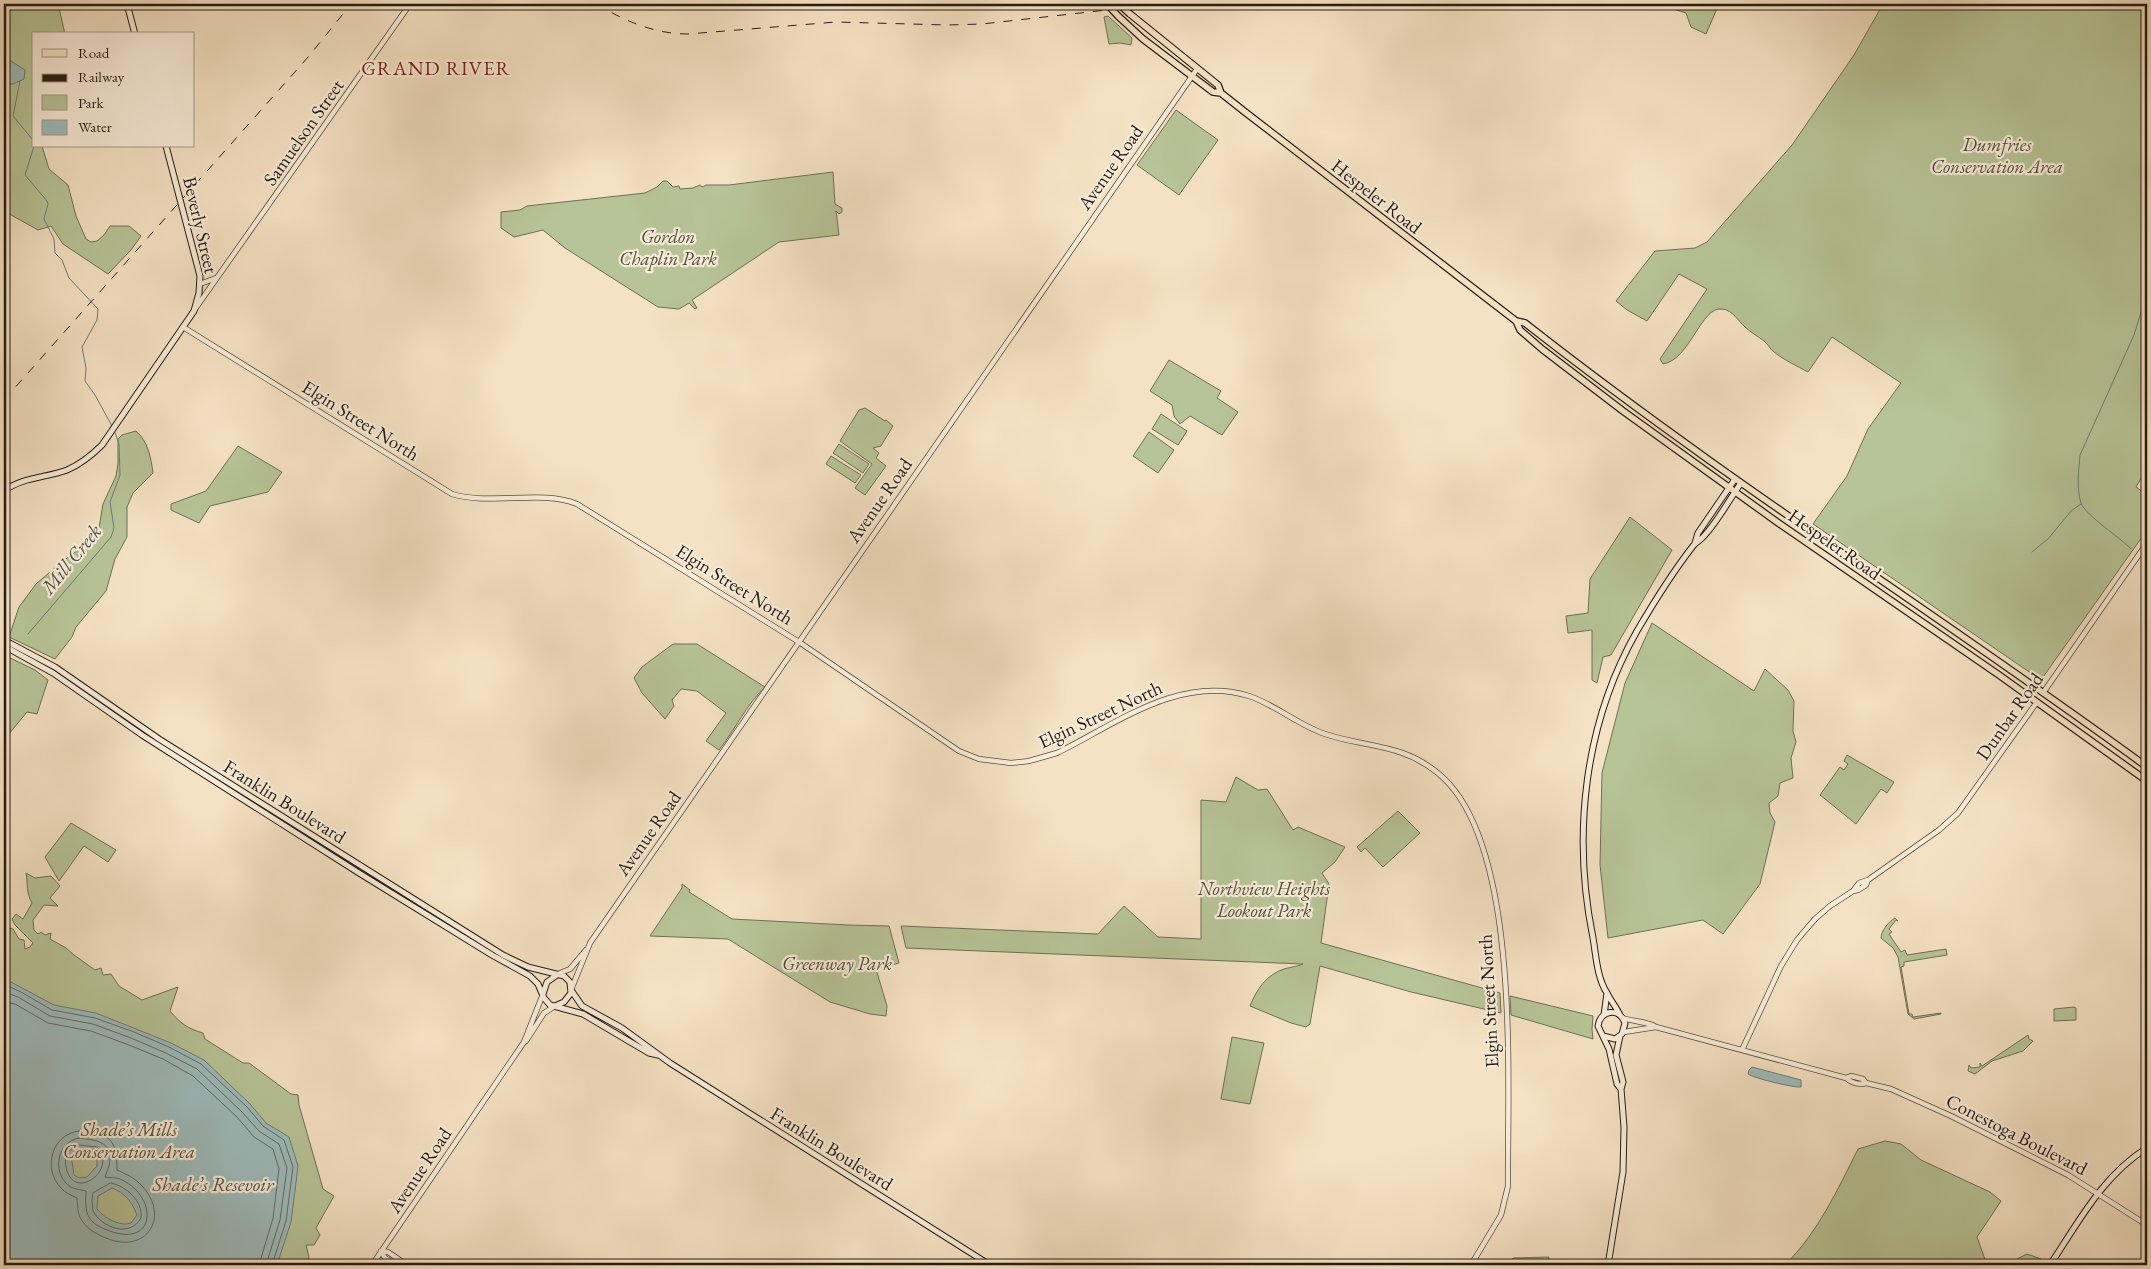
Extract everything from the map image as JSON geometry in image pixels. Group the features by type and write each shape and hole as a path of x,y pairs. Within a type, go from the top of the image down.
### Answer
{"main road":[{"path":"127,4 134,32"},
{"name":"Hespeler Road","path":"1107,4 1118,16 1192,76 1213,92 1221,93 1516,321 1525,323 1579,366 1735,479 2147,767"},
{"name":"Hespeler Road","path":"1119,4 1218,85 1221,93"},
{"name":"Beverly Street","path":"167,148 194,250 200,284 194,311"},
{"name":"Samuelson Street","path":"4,491 17,482 66,470 89,458 110,433 194,311"},
{"name":"Hespeler Road","path":"1516,321 1520,330 1578,377 1729,488 2037,702 2147,781"},
{"path":"1695,544 1698,533 1735,479"},
{"path":"1608,1265 1623,1172 1624,1127 1621,1089 1623,1082 1616,1049 1625,1023 1613,999 1607,993 1600,974 1585,890 1583,819 1590,761 1601,716 1620,666 1651,608 1695,544 1704,536 1741,483"},
{"name":"Franklin Boulevard","path":"4,640 48,663 159,739 497,951 528,967 558,974"},
{"name":"Franklin Boulevard","path":"4,646 53,673 148,739 346,865 492,955 530,976 538,984 543,994"},
{"name":"Dunbar Road","path":"2037,702 2043,693"},
{"path":"558,974 567,979 572,990 568,999 555,1006 547,1002 543,994 547,982 558,974"},
{"name":"Franklin Boulevard","path":"572,990 582,1006 622,1028 652,1048 658,1055 990,1265"},
{"path":"1604,1015 1607,993"},
{"name":"Franklin Boulevard","path":"555,1006 583,1014 649,1053 658,1055"},
{"path":"1621,1089 1617,1084 1611,1055 1598,1026 1600,1019 1604,1015 1614,1012 1622,1017"},
{"path":"1603,1036 1612,1039 1622,1034"},
{"path":"2050,1265 2098,1194 2123,1165 2147,1148"}],"street":[{"name":"Samuelson Street","path":"194,311 410,4"},
{"name":"Avenue Road","path":"558,974 570,969 587,949 1197,69"},
{"path":"200,284 220,276"},
{"name":"Elgin Street North","path":"183,327 452,494 472,499 558,499 577,504 799,642 949,745 973,756 992,762 1011,763 1043,758 1057,754 1165,699 1186,692 1210,691 1249,696 1326,734 1396,750 1414,757 1440,774 1452,786 1464,803 1480,842 1495,901 1505,971 1508,1186 1501,1215 1471,1265"},
{"name":"Dunbar Road","path":"2043,693 2147,543"},
{"name":"Dunbar Road","path":"1742,1050 1781,966 1797,940 1815,919 1852,891 1859,883 1868,880 1940,830 1958,812 2037,702"},
{"name":"Avenue Road","path":"572,990 587,949"},
{"name":"Avenue Road","path":"372,1265 524,1042 543,994"},
{"name":"Avenue Road","path":"524,1042 529,1038 544,1013 555,1006"},
{"name":"Conestoga Boulevard","path":"1622,1017 1634,1022 1652,1024 1656,1027 1846,1078 1851,1076 1863,1079 1866,1083 1905,1094 2068,1175 2147,1225"},
{"name":"Conestoga Boulevard","path":"1622,1034 1656,1027"},
{"path":"381,1251 385,1258 396,1265"},
{"path":"381,1251 388,1252 407,1265"}],"green space":[{"path":"4,4 58,4 65,32 32,32 32,148 43,148 49,169 68,185 76,216 86,239 91,242 97,241 110,226 129,226 141,236 131,250 108,274 63,244 51,226 38,230 4,211"},
{"path":"1662,4 1719,4 1706,34 1691,27 1686,13"},
{"name":"Dumfries Conservation Area","path":"1883,4 2147,4 2147,468 2136,487 2147,495 2147,530 2041,680 1813,524 1847,476 1868,429 1901,383 1832,337 1808,372 1778,355 1732,314 1722,309 1715,310 1708,316 1681,353 1663,364 1660,359 1707,289 1679,274 1647,321 1627,310 1616,301 1655,251 1695,248 1707,242 1792,145 1854,55"},
{"path":"1108,16 1132,38 1131,45 1109,44 1104,17"},
{"path":"1176,110 1218,140 1179,195 1137,165"},
{"name":"Gordon Chaplin Park","path":"833,172 835,204 842,208 842,212 839,214 836,211 839,235 779,242 692,300 697,308 695,309 689,303 679,309 658,307 565,248 543,230 514,237 501,228 501,212 520,210 527,206 645,193 657,187 663,181 667,181 673,187 679,186 680,189 693,188 700,185 703,187 706,185 729,185"},
{"path":"1169,360 1221,391 1217,398 1238,412 1222,435 1190,416 1180,424 1174,416 1172,405 1150,391"},
{"path":"865,408 893,426 881,446 873,448 879,453 876,458 886,466 865,495 855,488 872,464 840,441 859,410"},
{"path":"1161,414 1187,431 1178,445 1152,429"},
{"path":"136,431 146,445 153,473 133,493 127,507 127,537 115,559 106,591 76,627 72,637 55,659 9,637 19,607 36,584 81,548 99,528 103,504 116,476 118,439 122,435"},
{"path":"1149,432 1174,450 1158,473 1133,456"},
{"path":"839,444 869,464 863,473 833,453"},
{"path":"238,446 282,472 268,492 210,506 199,523 171,510 171,504 206,491"},
{"path":"831,456 861,475 855,483 826,464"},
{"path":"1630,517 1672,550 1611,655 1603,657 1597,683 1592,680 1592,630 1568,633 1566,616 1588,613 1590,579"},
{"path":"1652,623 1754,691 1765,669 1788,690 1794,701 1793,731 1796,742 1791,758 1793,778 1780,783 1778,796 1769,803 1770,813 1775,822 1760,884 1723,934 1703,920 1608,938 1600,865 1602,773 1625,683"},
{"path":"673,644 697,644 765,687 752,702 719,750 706,741 726,713 697,691 681,689 672,700 674,706 665,719 642,693 634,678 642,667"},
{"path":"4,655 35,670 48,680 37,714 27,712 4,740"},
{"path":"1847,755 1894,782 1887,793 1881,789 1856,824 1820,795 1840,767 1844,770 1848,764 1844,761"},
{"name":"Northview Heights Lookout Park","path":"1236,777 1258,790 1267,789 1293,830 1298,827 1345,847 1335,862 1322,873 1329,884 1321,943 1500,993 1501,1013 1411,992 1320,966 1310,1024 1306,1027 1291,1023 1250,1006 1259,988 1272,975 1284,969 1303,964 906,948 901,926 1098,934 1124,906 1158,937 1201,939 1201,800 1226,802"},
{"path":"1398,811 1420,833 1383,867 1365,848 1361,852 1357,847"},
{"path":"71,823 116,850 108,862 84,846 59,881 45,857"},
{"name":"Shade’s Resevoir","path":"26,873 35,878 51,876 60,886 50,898 58,906 44,905 33,920 34,930 38,934 41,932 45,935 51,933 50,939 66,948 95,970 101,968 103,975 111,974 119,986 142,1000 178,987 170,1011 177,1019 193,1030 203,1033 205,1039 243,1063 249,1063 291,1094 298,1095 299,1105 323,1189 334,1196 316,1228 320,1235 314,1245 306,1245 309,1257 306,1265 4,1265 4,984 8,978 4,964 9,952 10,928 13,929 19,939 24,940 25,949 33,943 15,925 12,919 16,914 23,919 32,903 28,892"},
{"name":"Greenway Park","path":"682,884 690,890 689,892 732,919 889,926 899,963 876,969 887,1006 886,1016 870,1014 830,1002 728,939 650,936 682,888"},
{"path":"1895,918 1898,921 1896,920 1889,929 1892,932 1889,934 1901,952 1905,950 1907,955 1946,949 1947,955 1904,962 1904,966 1901,967 1909,1014 1912,1014 1913,1017 1941,1014 1914,1019 1908,1014 1898,957 1893,948 1881,938 1886,926"},
{"path":"1510,996 1593,1016 1593,1039 1511,1015"},
{"path":"2076,1008 2076,1020 2054,1021 2054,1009"},
{"path":"2028,1035 2029,1039 2033,1041 2023,1051 1992,1061 1975,1074 1968,1071 1969,1065 1971,1068 1980,1067 1980,1063 1982,1066"},
{"path":"1232,1037 1264,1043 1250,1104 1221,1099"},
{"path":"1885,1141 1901,1144 1921,1160 1990,1192 2001,1201 1977,1237 1987,1265 1785,1265 1817,1225 1858,1149"},
{"path":"2027,1254 2041,1259 2037,1265 2005,1265"},
{"path":"1549,1257 1546,1265 1509,1265 1513,1258"}],"water":[{"path":"4,18 5,38 9,45 4,52"},
{"path":"4,52 7,60 25,70 24,79 13,84 4,84"},
{"name":"Shade’s Resevoir","path":"9,981 54,1005 96,1013 171,1043 204,1060 250,1104 266,1123 289,1137 298,1166 291,1222 277,1265 4,1265 4,984","holes":["77,1150 92,1150 97,1154 97,1166 87,1177 79,1178 74,1175 71,1155","112,1188 128,1198 133,1206 137,1215 131,1223 122,1224 113,1221 97,1209 98,1196"]},
{"path":"1752,1067 1801,1080 1801,1087 1751,1076 1748,1074"}],"waterway":[{"name":"Mill Creek","path":"20,81 13,116 32,139"},
{"name":"Mill Creek","path":"33,148 25,175 47,201 44,219 54,239 55,253 62,260 69,278 98,309 97,320 82,347 86,368 85,381 112,426"},
{"path":"2131,549 2084,508 2079,497 2078,485 2080,455 2134,335 2147,293"},
{"name":"Mill Creek","path":"28,634 111,537 114,528 110,502 120,475 119,444 114,430"},
{"path":"2032,552 2048,539 2071,511 2081,504"},
{"path":"2141,567 2147,571"},
{"name":"Mill Creek","path":"4,670 8,662"}],"railway":[{"path":"4,400 309,56 351,4"},
{"path":"596,4 618,16 652,29 688,34 836,22 982,24 1160,4"}],"district":[{"name":"GRAND RIVER","path":"436,68"}],"park label":[{"name":"Shade’s Mills Conservation Area","path":"129,1140"}]}
